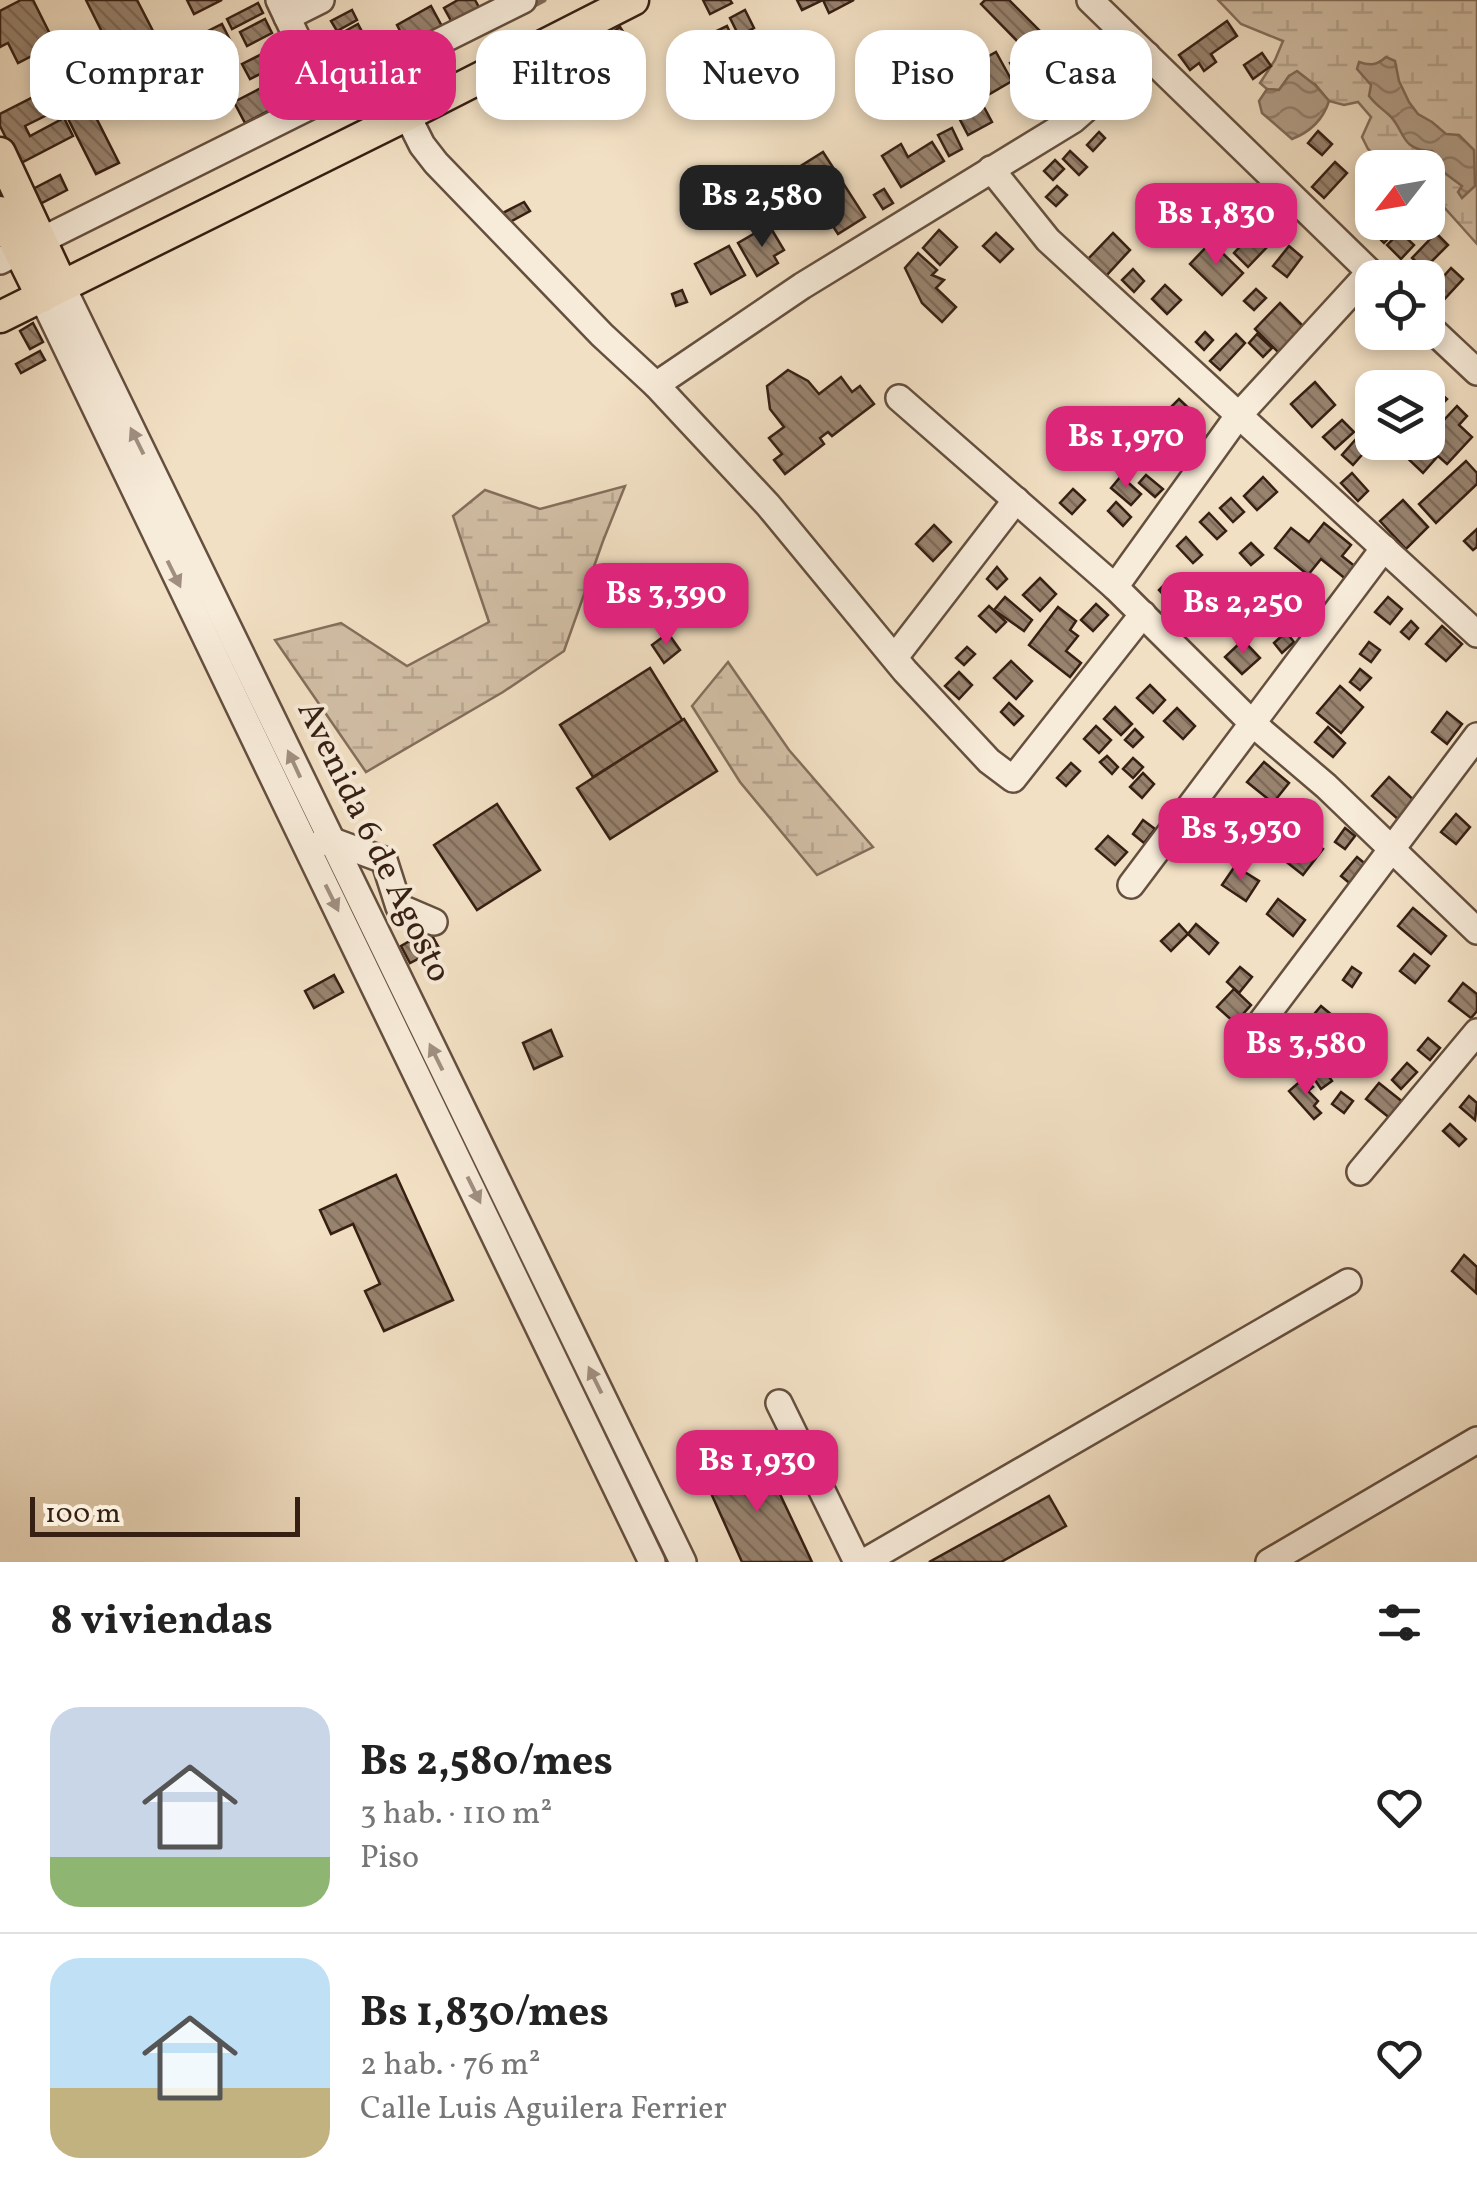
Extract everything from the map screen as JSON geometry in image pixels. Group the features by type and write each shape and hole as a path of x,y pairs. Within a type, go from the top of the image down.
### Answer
{"main road":[{"path":"456,91 628,1"},
{"path":"0,317 399,120"},
{"name":"Avenida 6 de Agosto","path":"0,152 20,251"},
{"name":"Avenida 6 de Agosto","path":"0,212 20,251 52,292"}],"street":[{"path":"283,9 322,0"},
{"path":"456,33 523,0"},
{"path":"1090,0 1122,30"},
{"path":"1152,59 1358,260"},
{"path":"20,251 279,120"},
{"path":"409,120 436,163 768,504 894,658 988,761 1013,779 1143,614"},
{"path":"656,386 802,286 1073,120"},
{"path":"991,168 1048,240 1477,634"},
{"name":"Avenida 6 de Agosto","path":"52,292 457,1126 652,1562"},
{"path":"1114,587 1238,416 1355,294"},
{"path":"1445,342 1477,372"},
{"path":"899,398 1114,587 1252,723 1326,786 1477,931"},
{"path":"894,658 1016,500"},
{"path":"1131,885 1384,548"},
{"path":"1253,1033 1477,736"},
{"path":"319,844 384,860 400,907 434,922"},
{"path":"1360,1172 1477,1032"},
{"name":"Avenida 6 de Agosto","path":"457,1126 542,1269 683,1562"},
{"path":"864,1562 1348,1282"},
{"path":"779,1403 857,1562"},
{"path":"1269,1562 1477,1440"}],"green space":[{"path":"1218,0 1477,0 1477,244 1445,208 1445,150 1369,150 1362,137 1371,117 1358,102 1344,105 1329,101 1315,84 1289,76 1279,90 1267,89 1260,83 1283,41 1241,24"},
{"path":"625,486 564,651 503,692 366,772 275,640 341,623 407,666 489,622 453,516 485,490 540,509"},
{"path":"728,662 789,750 873,847 817,875 740,782 692,706"}],"water":[{"path":"1386,57 1395,61 1399,81 1418,114 1446,134 1459,135 1474,150 1475,186 1462,198 1458,192 1462,186 1445,173 1445,150 1421,150 1408,143 1393,120 1369,96 1371,85 1357,69 1359,62 1380,62"},
{"path":"1297,71 1329,101 1315,124 1292,139 1262,113 1259,101 1267,89 1279,90"}],"building":[{"path":"21,0 33,0 48,30 30,30 30,57 18,63 8,43 0,47 0,11"},
{"path":"86,0 137,0 152,30 101,30"},
{"path":"187,0 222,0 194,14"},
{"path":"458,0 475,0 481,11 454,26 444,8"},
{"path":"703,0 730,0 732,3 710,14"},
{"path":"797,0 820,0 821,1 802,10"},
{"path":"823,0 854,0 829,13"},
{"path":"985,0 1009,0 1039,30 1010,30 1010,34 981,4"},
{"path":"258,3 263,13 232,29 227,19"},
{"path":"431,6 444,30 400,30 397,25"},
{"path":"352,10 357,20 339,30 331,21"},
{"path":"745,10 754,28 736,30 730,18"},
{"path":"265,19 270,30 259,30 259,40 247,46 240,32"},
{"path":"1227,21 1237,36 1211,54 1216,62 1204,71 1199,63 1190,70 1179,55"},
{"path":"996,52 1010,82 990,94 990,55"},
{"path":"1262,53 1271,66 1253,79 1244,65"},
{"path":"259,56 259,74 250,79 242,64"},
{"path":"259,89 259,116 245,123 239,99"},
{"path":"30,99 30,120 37,120 25,126 30,136 65,120 73,136 19,164 0,126 0,114"},
{"path":"990,118 992,122 968,135 960,120"},
{"path":"69,120 97,120 119,163 96,174"},
{"path":"952,128 962,149 949,156 938,135"},
{"path":"1318,131 1332,144 1322,155 1308,143"},
{"path":"1099,132 1105,138 1093,151 1087,145"},
{"path":"932,142 944,161 901,187 882,156 901,144 908,157"},
{"path":"1070,151 1087,167 1079,175 1063,159"},
{"path":"823,152 865,217 838,234 796,169"},
{"path":"1055,160 1064,169 1053,180 1044,171"},
{"path":"1335,162 1347,173 1324,198 1312,187"},
{"path":"791,173 800,188 786,196 777,181"},
{"path":"60,175 67,190 36,206 29,191"},
{"path":"1057,186 1067,195 1056,206 1046,197"},
{"path":"884,189 893,203 883,209 874,195"},
{"path":"1200,189 1215,203 1174,246 1159,233"},
{"path":"524,202 530,211 501,227 495,217"},
{"path":"1233,214 1245,225 1227,244 1215,233"},
{"path":"769,225 784,250 774,256 778,263 757,276 738,243"},
{"path":"939,230 957,247 940,265 923,248"},
{"path":"996,233 1013,249 1000,262 983,246"},
{"path":"1113,233 1130,250 1106,276 1088,259"},
{"path":"1253,233 1268,246 1248,267 1234,253"},
{"path":"1392,240 1409,240 1414,245 1401,259 1387,245"},
{"path":"1429,240 1443,240 1448,245 1433,260 1412,258"},
{"path":"1211,242 1243,273 1222,295 1190,264"},
{"path":"729,246 745,275 711,294 695,264"},
{"path":"1289,246 1302,257 1287,277 1273,266"},
{"path":"918,253 937,270 932,275 944,280 936,288 956,307 942,322 922,303 905,268"},
{"path":"1451,268 1463,279 1445,299 1445,275"},
{"path":"1133,269 1144,281 1134,292 1122,280"},
{"path":"1165,285 1181,300 1167,314 1152,299"},
{"path":"1256,289 1266,298 1254,310 1244,301"},
{"path":"682,290 687,302 676,306 672,294"},
{"path":"1280,303 1305,328 1280,354 1255,329"},
{"path":"33,323 43,342 30,349 20,331"},
{"path":"1205,332 1213,340 1204,350 1196,342"},
{"path":"1236,334 1245,343 1220,370 1210,361"},
{"path":"1257,334 1272,348 1263,357 1249,343"},
{"path":"40,351 45,360 21,373 16,364"},
{"path":"788,370 808,381 819,394 841,377 852,392 860,386 874,404 832,436 828,432 820,438 824,444 785,474 774,460 782,454 769,438 784,427 770,409 767,386"},
{"path":"1315,382 1335,405 1312,427 1291,404"},
{"path":"1179,399 1201,420 1188,433 1166,412"},
{"path":"1457,406 1467,416 1459,425 1472,437 1447,464 1442,460 1445,419"},
{"path":"1342,420 1354,432 1335,449 1323,437"},
{"path":"1156,439 1165,447 1151,462 1142,454"},
{"path":"1355,440 1357,460 1353,465 1342,455"},
{"path":"1409,460 1434,460 1423,473"},
{"path":"1466,461 1477,473 1477,484 1436,523 1419,504"},
{"path":"1352,473 1368,491 1358,501 1341,483"},
{"path":"1146,475 1163,489 1155,497 1139,483"},
{"path":"1121,476 1141,494 1131,505 1111,488"},
{"path":"1263,477 1277,492 1257,510 1244,496"},
{"path":"1073,489 1085,500 1072,514 1060,503"},
{"path":"1231,498 1244,512 1233,522 1220,508"},
{"path":"1403,500 1428,527 1406,549 1380,521"},
{"path":"1116,502 1131,517 1123,526 1108,511"},
{"path":"1209,513 1226,531 1217,539 1200,522"},
{"path":"1324,523 1351,545 1342,556 1357,568 1347,580 1321,559 1308,575 1275,548 1291,528 1309,542"},
{"path":"934,525 951,542 933,561 916,544"},
{"path":"1477,529 1477,547 1473,550 1464,541"},
{"path":"1186,537 1202,555 1193,563 1177,546"},
{"path":"1251,543 1263,555 1251,565 1240,553"},
{"path":"997,567 1007,579 997,589 987,579"},
{"path":"1040,578 1056,594 1040,611 1023,595"},
{"path":"1171,578 1181,589 1169,601 1159,590"},
{"path":"1005,597 1032,620 1024,631 994,610"},
{"path":"1388,597 1402,609 1390,624 1375,612"},
{"path":"1096,604 1108,615 1093,631 1081,620"},
{"path":"989,606 1006,622 996,632 979,616"},
{"path":"1058,607 1076,621 1070,630 1078,636 1066,651 1081,663 1070,677 1029,645"},
{"path":"1411,621 1418,628 1409,639 1401,632"},
{"path":"1442,626 1462,644 1446,661 1426,644"},
{"path":"1286,632 1294,642 1282,653 1274,643"},
{"path":"668,633 680,650 664,663 652,645"},
{"path":"1243,640 1260,658 1242,674 1225,657"},
{"path":"1369,642 1380,650 1371,662 1360,654"},
{"path":"967,647 975,654 964,665 956,658"},
{"path":"1011,661 1032,681 1016,699 994,678"},
{"path":"650,668 683,721 593,777 560,725"},
{"path":"1360,669 1371,678 1360,690 1350,682"},
{"path":"959,672 972,685 959,699 945,686"},
{"path":"1150,685 1165,700 1153,713 1137,698"},
{"path":"1340,686 1363,707 1341,733 1317,713"},
{"path":"1009,703 1023,716 1014,725 1001,712"},
{"path":"1115,707 1132,724 1121,735 1104,719"},
{"path":"1177,708 1195,726 1183,739 1164,721"},
{"path":"1447,712 1462,724 1447,744 1432,732"},
{"path":"684,719 717,771 610,839 577,788"},
{"path":"1096,726 1111,740 1099,753 1084,739"},
{"path":"1328,727 1345,743 1333,757 1315,742"},
{"path":"1135,729 1143,737 1133,747 1125,740"},
{"path":"1107,756 1118,767 1112,774 1100,762"},
{"path":"1133,758 1143,767 1133,778 1123,769"},
{"path":"1264,762 1289,783 1273,803 1247,782"},
{"path":"1071,763 1080,771 1066,786 1057,778"},
{"path":"1143,773 1154,784 1142,798 1130,787"},
{"path":"1389,777 1417,803 1400,821 1372,796"},
{"path":"497,804 540,870 477,910 434,845"},
{"path":"1456,814 1470,827 1456,844 1441,832"},
{"path":"1143,820 1155,829 1144,843 1133,834"},
{"path":"1345,828 1355,836 1345,849 1335,842"},
{"path":"1300,830 1323,849 1303,875 1279,856"},
{"path":"1108,836 1127,852 1115,865 1096,849"},
{"path":"1357,857 1369,867 1353,886 1341,876"},
{"path":"1235,866 1259,881 1246,901 1222,885"},
{"path":"1278,899 1305,920 1293,936 1267,914"},
{"path":"1413,908 1446,936 1431,954 1398,926"},
{"path":"1179,924 1188,934 1171,951 1161,941"},
{"path":"1196,924 1218,943 1209,954 1188,934"},
{"path":"429,930 439,948 410,963 401,946"},
{"path":"1414,954 1429,966 1415,983 1400,971"},
{"path":"1240,967 1252,977 1239,993 1227,982"},
{"path":"1352,967 1361,973 1352,987 1343,980"},
{"path":"334,975 343,992 314,1008 305,991"},
{"path":"1463,983 1477,994 1477,1011 1471,1018 1449,1001"},
{"path":"1234,989 1251,1005 1235,1023 1217,1007"},
{"path":"1321,1006 1338,1020 1327,1033 1310,1019"},
{"path":"551,1030 562,1056 534,1069 523,1043"},
{"path":"1358,1033 1373,1047 1360,1063 1344,1049"},
{"path":"1428,1038 1440,1048 1430,1060 1418,1050"},
{"path":"1407,1063 1417,1072 1401,1089 1392,1080"},
{"path":"1320,1064 1332,1081 1321,1089 1309,1071"},
{"path":"1304,1078 1313,1087 1308,1091 1318,1101 1314,1106 1321,1113 1314,1119 1289,1091"},
{"path":"1379,1083 1404,1103 1391,1119 1366,1099"},
{"path":"1341,1092 1353,1101 1344,1113 1332,1104"},
{"path":"1469,1096 1477,1103 1475,1120 1460,1107"},
{"path":"1450,1124 1466,1139 1459,1146 1443,1131"},
{"path":"396,1175 453,1300 384,1331 365,1291 380,1284 353,1224 331,1234 320,1210"},
{"path":"1464,1255 1477,1267 1476,1293 1452,1271"},
{"path":"761,1454 812,1562 742,1562 706,1482"},
{"path":"1049,1496 1066,1526 1001,1562 929,1562"}],"waterway":[{"path":"529,8 544,0"}]}
